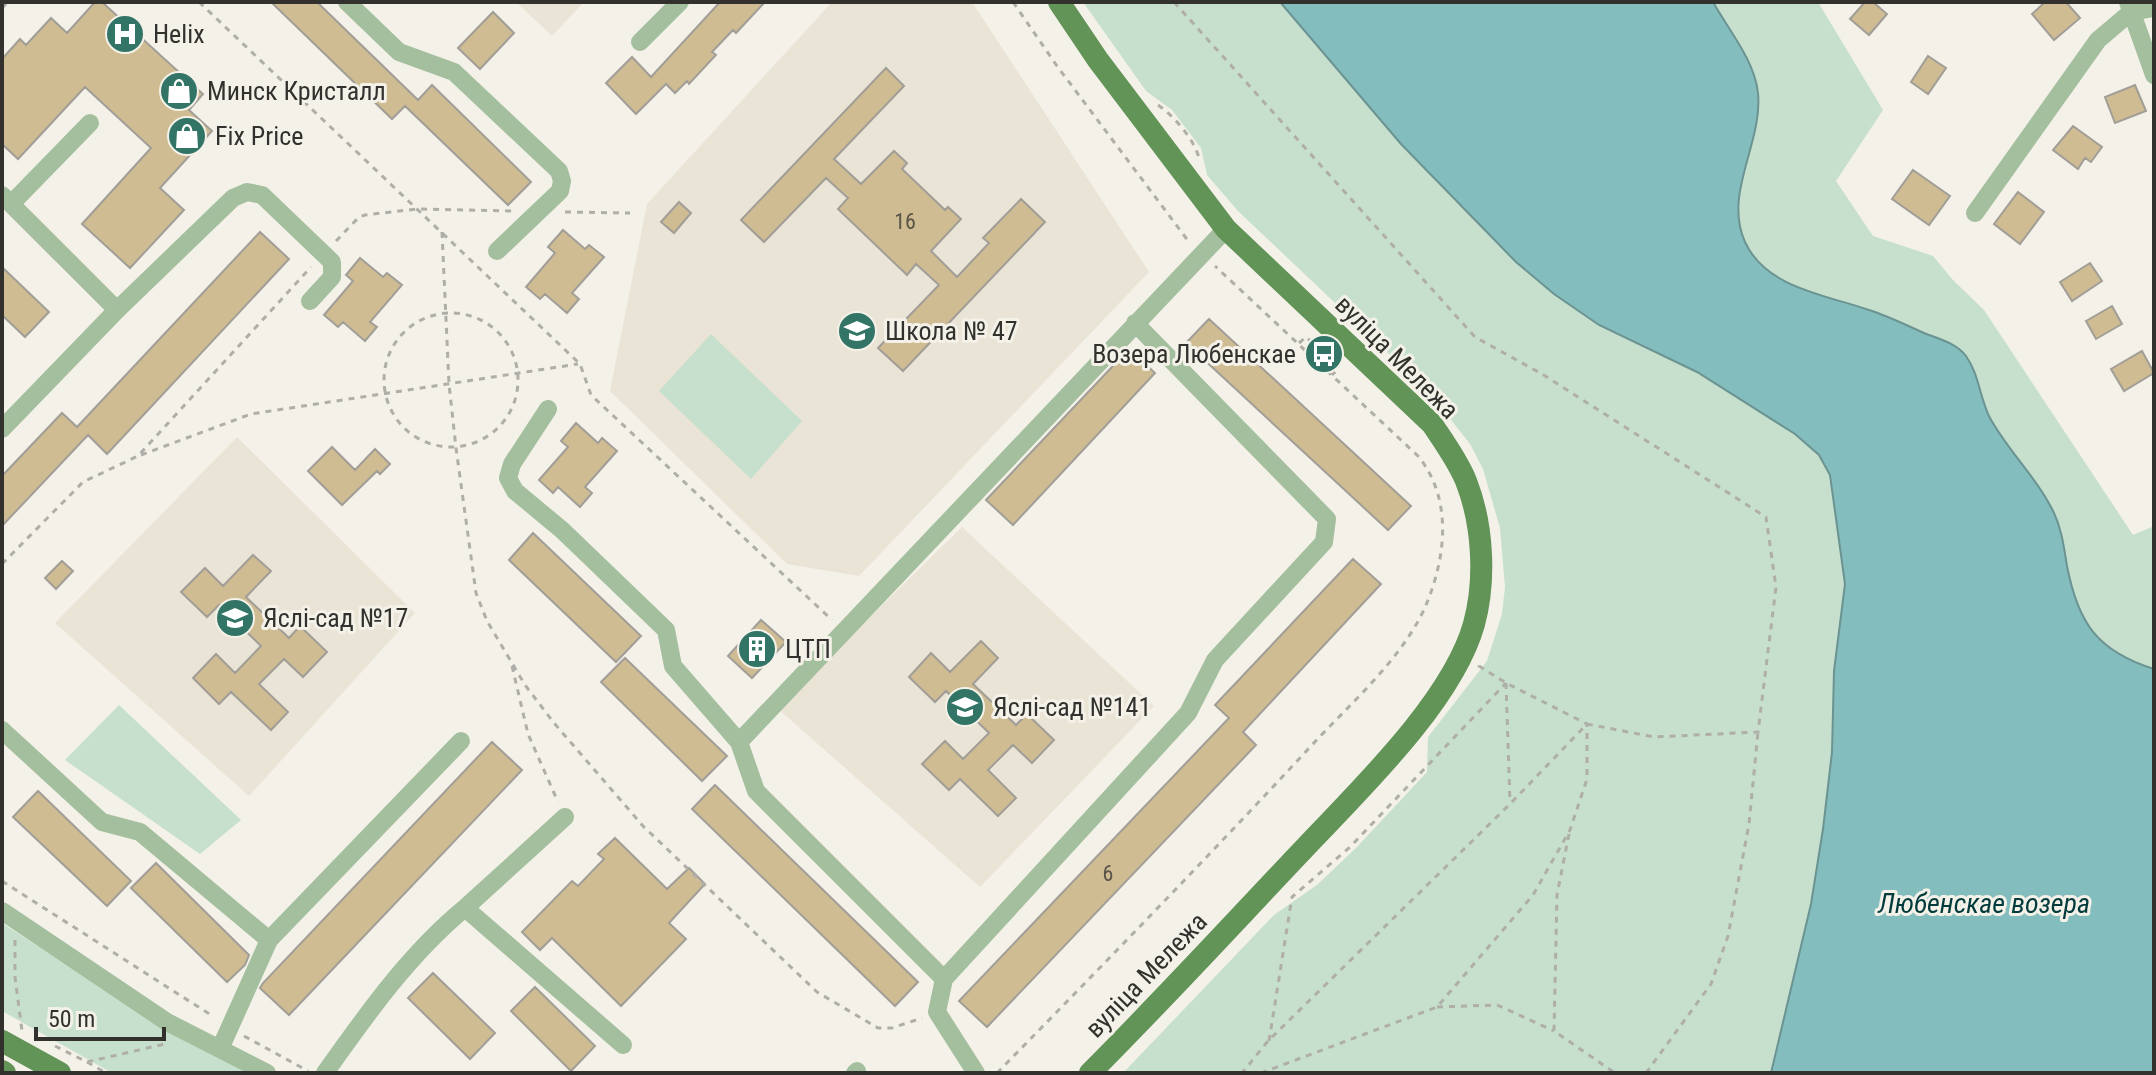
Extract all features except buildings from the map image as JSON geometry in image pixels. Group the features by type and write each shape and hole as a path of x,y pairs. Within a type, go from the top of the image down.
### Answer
{"main road":[{"name":"вуліца Мележа","path":"1059,2 1098,60 1226,229 1432,424 1466,482 1475,513 1482,581 1479,605 1461,656 1451,677 1419,720 1327,824 1090,1073"},
{"path":"7,1032 60,1073"}],"street":[{"path":"347,2 399,52 454,72 559,171 562,181 560,191 497,251"},
{"path":"640,42 680,2"},
{"path":"1975,213 2098,40 2129,7 2154,8"},
{"path":"2129,7 2154,75"},
{"path":"90,123 6,200 117,310"},
{"path":"2,429 117,310 233,198 247,192 262,195 332,262 332,277 310,301"},
{"path":"739,742 1226,229"},
{"path":"976,1073 937,1012 944,979 1188,713 1215,660 1324,542 1327,519 1135,323"},
{"path":"548,409 512,464 508,478 515,491 562,530 666,630 673,666 739,742 756,791 944,979"},
{"path":"2,730 102,822 140,832 269,940"},
{"path":"220,1049 269,940 461,741"},
{"path":"325,1073 367,1013 444,925 565,817"},
{"path":"465,908 623,1045"},
{"path":"8,916 167,1022 267,1073"}],"path":[{"path":"2,8 8,2"},
{"path":"199,2 580,364 591,395 843,631"},
{"path":"997,1073 1277,782 1399,650 1426,607 1438,569 1444,535 1436,485 1430,470 1299,343 1194,248 1057,66 1013,2"},
{"path":"1174,2 1475,337 1542,374 1766,517 1776,587 1749,824 1728,936 1711,984 1646,1073"},
{"path":"1168,112 1197,150 1200,163"},
{"path":"138,456 359,217 417,209 630,213"},
{"path":"442,232 449,384 476,593 487,621 512,662 554,723 643,826 817,992 878,1028 892,1028 937,1012"},
{"path":"1226,275 1232,268"},
{"path":"446,313 467,315 486,323 502,336 513,354 518,374 515,401 502,424 482,441 456,448 432,446 410,435 393,417 384,394 384,371 397,340 404,331 424,318 446,313"},
{"path":"1299,343 1306,337 1339,368 1332,375"},
{"path":"2,564 83,482 138,456 237,417 580,364"},
{"path":"1485,651 1479,666 1587,724 1654,737 1758,732"},
{"path":"512,662 528,734 565,817"},
{"path":"1506,683 1510,804"},
{"path":"1268,1041 1292,897 1350,847 1506,683"},
{"path":"1242,1073 1268,1041 1510,804 1587,724"},
{"path":"1554,1031 1557,895 1570,830 1587,779 1587,724"},
{"path":"1437,1007 1533,895 1570,830"},
{"path":"2,881 231,1028 313,1073"},
{"path":"7,1032 23,1030 8,916"},
{"path":"1261,1073 1437,1007 1497,1005 1554,1031 1615,1073"},
{"path":"87,1062 196,1037"},
{"path":"49,1043 106,1073"}],"shaded area":[{"path":"516,2 584,2 552,36"},
{"name":"Школа № 47","path":"832,2 972,2 1149,272 859,576 787,564 610,391 647,204"},
{"name":"Яслі-сад №17","path":"237,437 415,613 249,796 55,623"},
{"name":"Яслі-сад №141","path":"962,527 1154,706 980,887 777,708"}],"green space":[{"path":"1083,2 1280,2 1401,144 1516,262 1554,294 1599,325 1697,372 1795,434 1819,455 1830,475 1845,584 1834,671 1832,752 1811,904 1771,1073 1123,1073 1274,915 1317,885 1427,772 1428,737 1487,661 1502,614 1505,587 1500,528 1483,469 1470,444 1429,392 1238,211 1207,175 1201,148 1172,110 1146,91"},
{"path":"1713,2 1818,2 1883,110 1836,181 1873,236 1933,256 1984,310 2133,535 2154,526 2154,669 2116,652 2092,630 2083,616 2076,600 2054,513 1990,418 1974,370 1966,356 1947,342 1863,308 1796,286 1754,256 1745,241 1739,205 1755,130 1758,93 1752,70"},
{"path":"711,334 802,421 751,479 659,391"},
{"path":"119,705 241,820 200,854 65,760"},
{"path":"2,923 158,1023 247,1073 112,1073 2,1011"}],"water":[{"name":"Любенскае возера","path":"1280,2 1713,2 1752,69 1758,93 1755,130 1738,205 1739,224 1755,258 1767,270 1799,288 1883,315 1947,342 1966,356 1990,418 2054,513 2077,604 2084,619 2104,644 2134,662 2154,669 2154,1073 1771,1073 1811,904 1832,752 1834,671 1845,584 1830,475 1819,455 1795,434 1697,372 1599,325 1554,294 1516,262 1401,144"}],"place":[{"name":"Helix","path":"125,34"},
{"name":"Минск Кристалл","path":"179,91"},
{"name":"Fix Price","path":"187,136"},
{"name":"Школа № 47","path":"857,331"},
{"name":"Возера Любенскае","path":"1324,354"},
{"name":"Яслі-сад №17","path":"235,618"},
{"name":"ЦТП","path":"757,649"},
{"name":"Яслі-сад №141","path":"965,707"}]}
